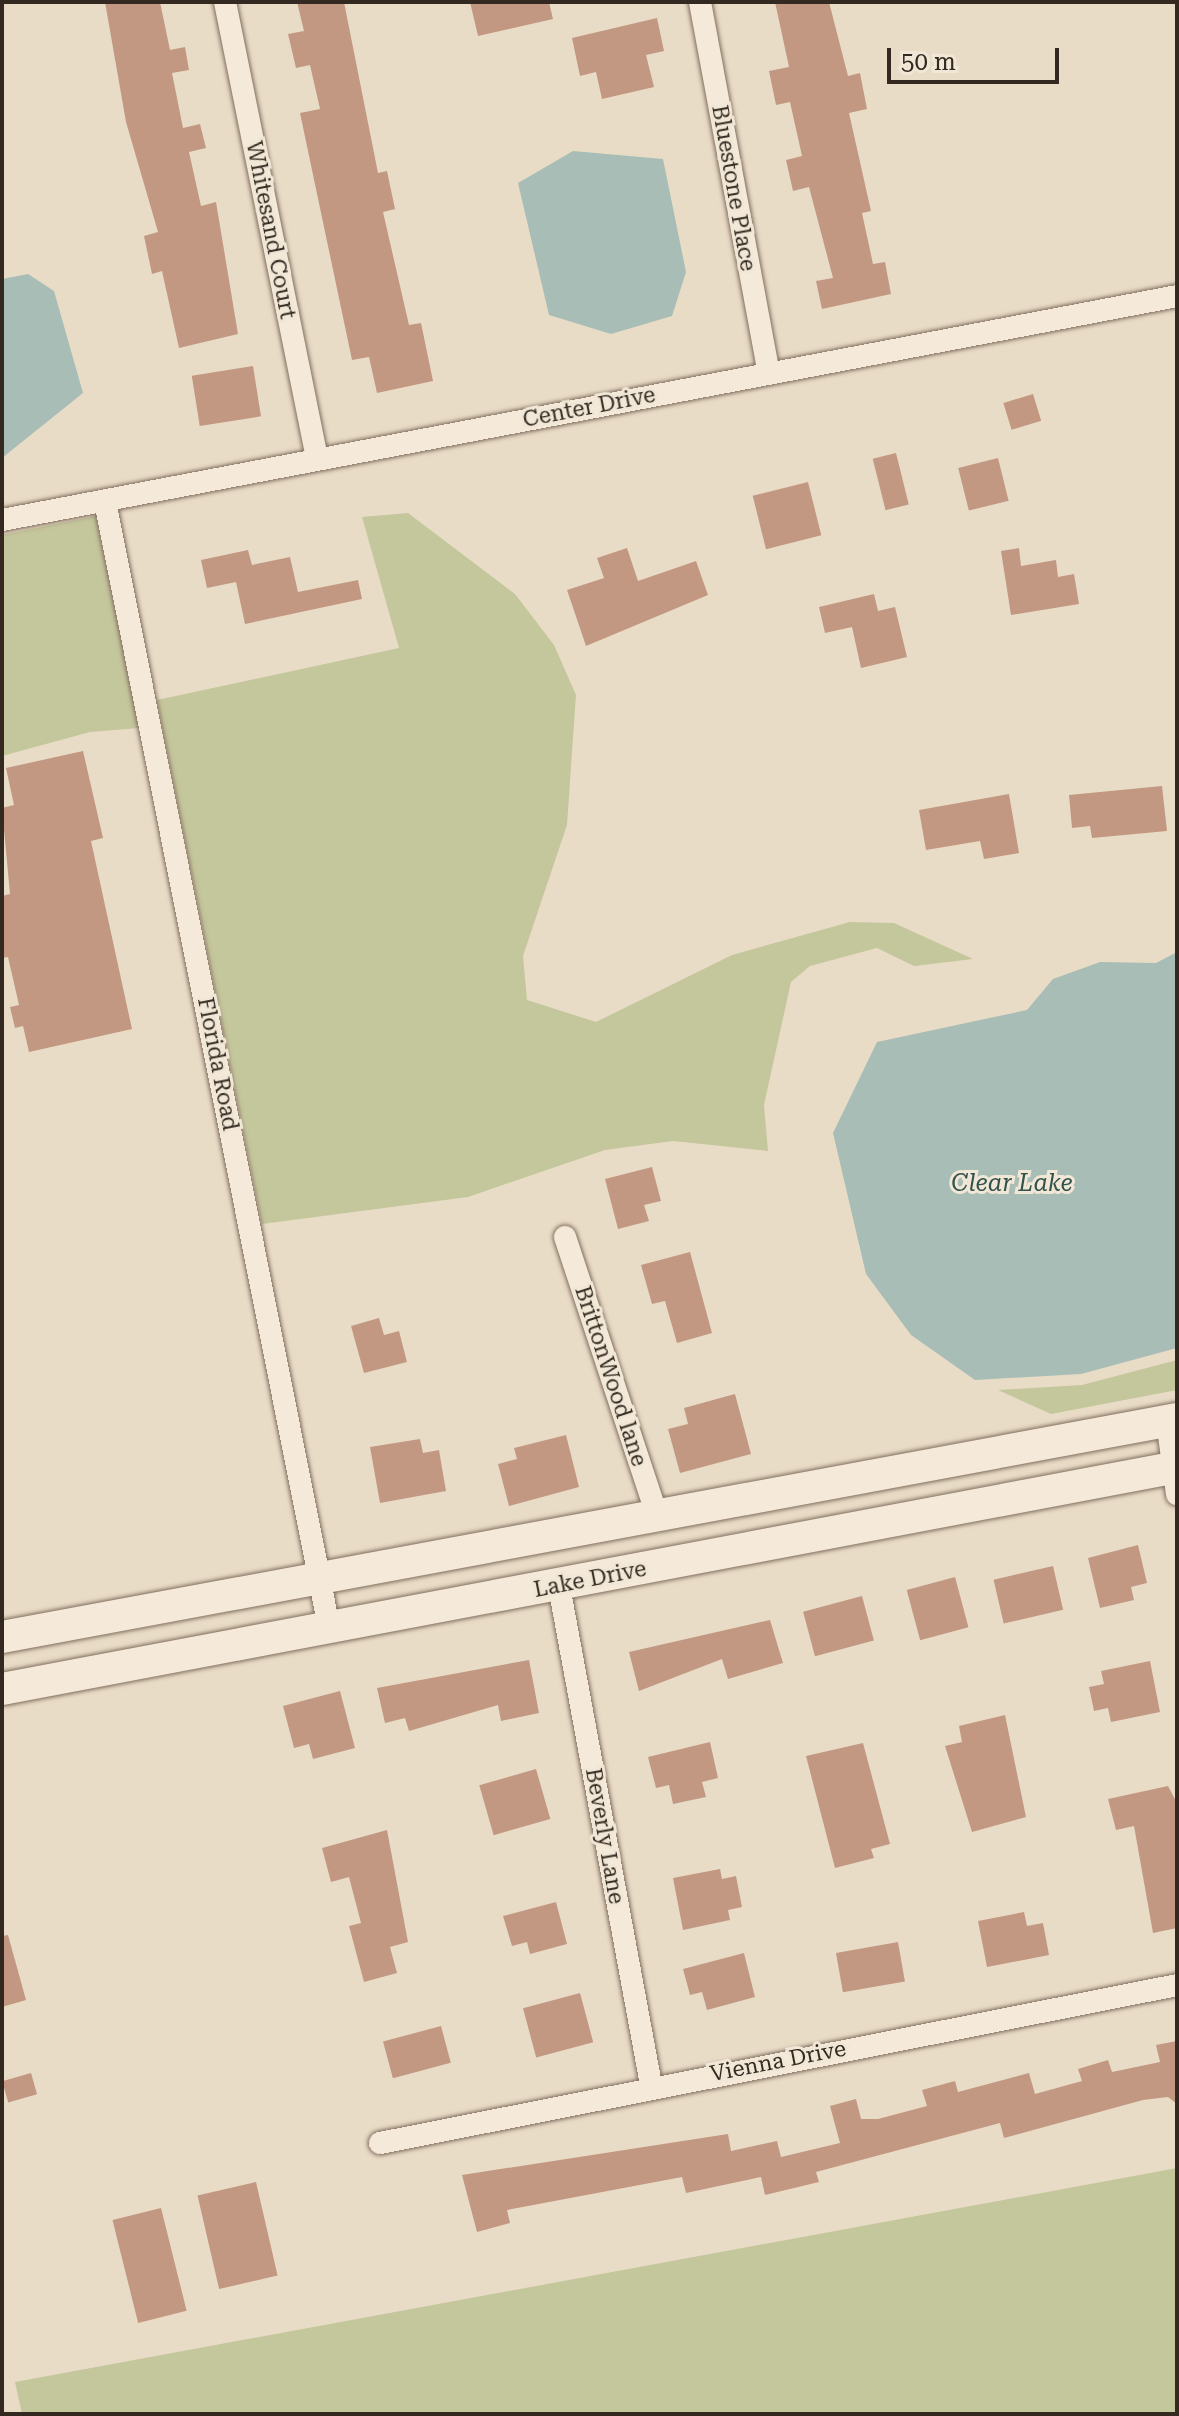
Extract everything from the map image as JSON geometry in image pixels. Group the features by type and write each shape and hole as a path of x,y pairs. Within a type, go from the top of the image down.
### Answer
{"main road":[{"path":"2,1637 320,1575 1172,1420"},
{"name":"Lake Drive","path":"2,1689 329,1627 1175,1476"}],"street":[{"name":"Whitesand Court","path":"225,2 317,459"},
{"name":"Bluestone Place","path":"700,2 769,373"},
{"name":"Center Drive","path":"2,520 1177,296"},
{"name":"Florida Road","path":"105,501 329,1627"},
{"name":"BrittonWood lane","path":"565,1237 657,1515"},
{"path":"1172,1420 1175,1476"},
{"name":"Beverly Lane","path":"559,1586 651,2085"},
{"name":"Vienna Drive","path":"380,2143 651,2085 1177,1985"}],"green space":[{"path":"408,513 515,594 554,645 576,695 567,825 523,956 527,1000 596,1022 732,955 850,922 894,923 973,959 914,966 877,948 810,966 791,982 764,1105 768,1151 673,1141 605,1150 468,1197 262,1224 157,700 399,648 362,517"},
{"path":"96,516 139,728 90,732 2,756 2,535"},
{"path":"1177,1360 1177,1390 1051,1414 998,1390 1082,1385"},
{"path":"1177,2168 1177,2414 22,2414 15,2382"}],"water":[{"path":"573,151 663,159 686,272 672,316 611,334 549,315 518,183"},
{"path":"28,274 54,291 83,393 2,458 2,279"},
{"name":"Clear Lake","path":"1177,952 1177,1348 1081,1374 975,1380 911,1335 866,1274 833,1133 877,1042 1027,1010 1053,979 1100,962 1156,963"}],"building":[{"path":"105,2 160,2 170,50 185,47 189,70 172,73 183,128 200,124 206,148 189,152 201,206 216,202 238,334 179,348 162,271 152,274 144,236 158,232 126,122"},
{"path":"297,2 344,2 378,173 387,171 395,209 383,212 409,325 421,323 433,381 377,393 369,357 352,360 300,113 320,109 310,65 296,68 288,34 304,31"},
{"path":"470,2 549,2 553,19 478,36"},
{"path":"775,2 829,2 848,76 860,73 867,109 849,113 871,211 862,213 873,264 885,262 891,294 822,309 816,281 833,278 809,187 793,191 786,160 802,156 790,102 776,105 769,71 789,67"},
{"path":"657,18 664,51 646,55 654,87 602,99 596,72 580,76 572,38"},
{"path":"253,366 261,416 200,426 192,376"},
{"path":"1033,394 1041,421 1012,430 1003,403"},
{"path":"896,453 909,504 886,510 873,459"},
{"path":"998,458 1009,501 969,511 958,468"},
{"path":"808,482 821,535 766,549 753,496"},
{"path":"627,548 638,581 696,561 708,595 586,646 567,590 604,578 597,558"},
{"path":"1019,548 1021,566 1056,560 1058,577 1074,574 1079,604 1011,615 1001,551"},
{"path":"248,550 252,565 290,557 298,592 358,580 362,599 245,624 236,582 207,588 201,560"},
{"path":"874,594 878,611 895,607 907,657 861,668 852,627 825,633 819,607"},
{"path":"83,751 103,838 91,841 132,1029 29,1052 23,1026 15,1028 10,1007 19,1005 8,957 2,958 2,896 10,894 2,808 14,805 6,768"},
{"path":"1162,786 1167,831 1092,838 1090,826 1072,828 1069,795"},
{"path":"1009,794 1019,853 984,859 980,841 926,850 919,810"},
{"path":"652,1167 661,1201 644,1205 649,1221 618,1229 605,1179"},
{"path":"690,1252 712,1333 677,1343 665,1301 652,1304 641,1265"},
{"path":"379,1318 384,1335 399,1331 407,1362 364,1373 351,1326"},
{"path":"735,1394 751,1454 680,1473 668,1429 688,1424 684,1408"},
{"path":"566,1435 579,1487 509,1506 498,1464 517,1459 514,1448"},
{"path":"420,1439 423,1453 439,1450 446,1491 380,1503 370,1447"},
{"path":"1138,1545 1147,1583 1131,1587 1134,1600 1100,1608 1088,1558"},
{"path":"1053,1566 1063,1610 1004,1624 994,1580"},
{"path":"955,1577 968,1627 920,1640 907,1590"},
{"path":"862,1596 874,1640 815,1656 803,1612"},
{"path":"770,1620 783,1663 728,1679 722,1659 639,1691 629,1652"},
{"path":"529,1660 539,1713 501,1721 498,1705 409,1731 405,1718 385,1723 377,1688"},
{"path":"1150,1661 1160,1712 1111,1722 1108,1708 1094,1711 1089,1687 1104,1684 1101,1671"},
{"path":"340,1691 355,1748 313,1759 309,1744 294,1748 283,1706"},
{"path":"1005,1715 1026,1817 972,1832 945,1746 962,1742 959,1726"},
{"path":"710,1742 718,1778 702,1782 706,1797 673,1804 669,1785 656,1788 648,1757"},
{"path":"863,1743 890,1844 871,1849 874,1858 835,1868 806,1756"},
{"path":"536,1769 550,1819 494,1835 479,1785"},
{"path":"1168,1786 1177,1803 1177,1928 1153,1933 1134,1826 1116,1830 1108,1799"},
{"path":"387,1830 408,1942 390,1947 397,1973 364,1982 349,1926 361,1923 349,1877 331,1882 322,1848"},
{"path":"720,1869 722,1879 736,1876 742,1907 728,1910 730,1920 683,1930 673,1878"},
{"path":"556,1902 567,1944 530,1954 527,1942 512,1946 503,1916"},
{"path":"1024,1912 1027,1926 1043,1923 1049,1955 987,1967 978,1921"},
{"path":"8,1935 26,2000 2,2007 2,1936"},
{"path":"898,1942 905,1981 843,1992 836,1953"},
{"path":"744,1953 755,1997 707,2010 702,1992 690,1995 683,1969"},
{"path":"580,1993 593,2042 536,2058 523,2008"},
{"path":"441,2026 451,2063 393,2078 383,2042"},
{"path":"1177,2041 1177,2104 1168,2097 1143,2100 1004,2138 1000,2123 816,2172 819,2182 765,2195 761,2177 686,2193 682,2177 507,2210 510,2223 477,2232 462,2175 728,2134 731,2151 777,2141 781,2157 840,2143 830,2106 856,2099 861,2119 878,2119 927,2106 922,2090 955,2081 958,2092 1029,2073 1035,2094 1082,2081 1078,2069 1108,2060 1112,2072 1160,2062 1156,2045"},
{"path":"31,2073 37,2094 8,2102 2,2081"},
{"path":"256,2182 278,2276 219,2289 198,2195"},
{"path":"161,2208 187,2311 138,2323 112,2220"}]}
